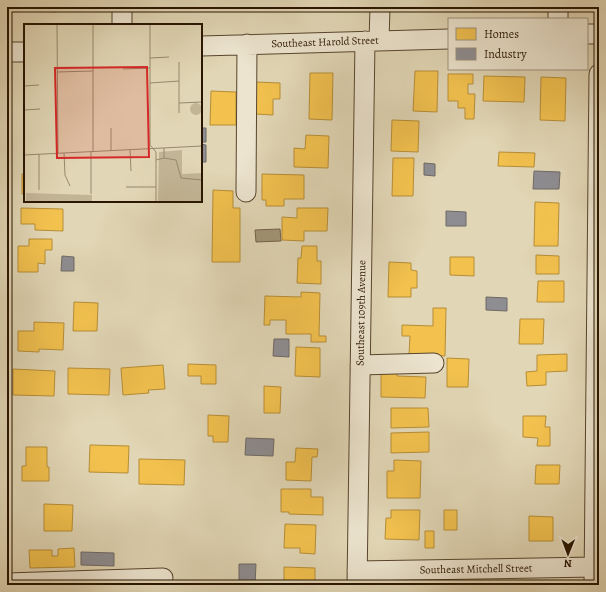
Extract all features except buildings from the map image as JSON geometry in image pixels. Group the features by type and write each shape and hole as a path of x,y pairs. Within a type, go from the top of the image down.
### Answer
{"street":[{"path":"122,7 122,24"},
{"name":"Southeast 109th Avenue","path":"357,578 360,365 372,41 380,7"},
{"path":"558,7 558,18"},
{"path":"588,34 599,34"},
{"name":"Southeast Harold Street","path":"202,46 448,39"},
{"path":"246,192 247,44"},
{"path":"7,52 24,52"},
{"path":"594,576 599,74"},
{"path":"360,365 434,363"},
{"name":"Southeast Mitchell Street","path":"357,578 594,576"},
{"path":"7,582 163,578"}],"shaded area":[{"path":"280,229 281,241 256,242 255,230"}]}
